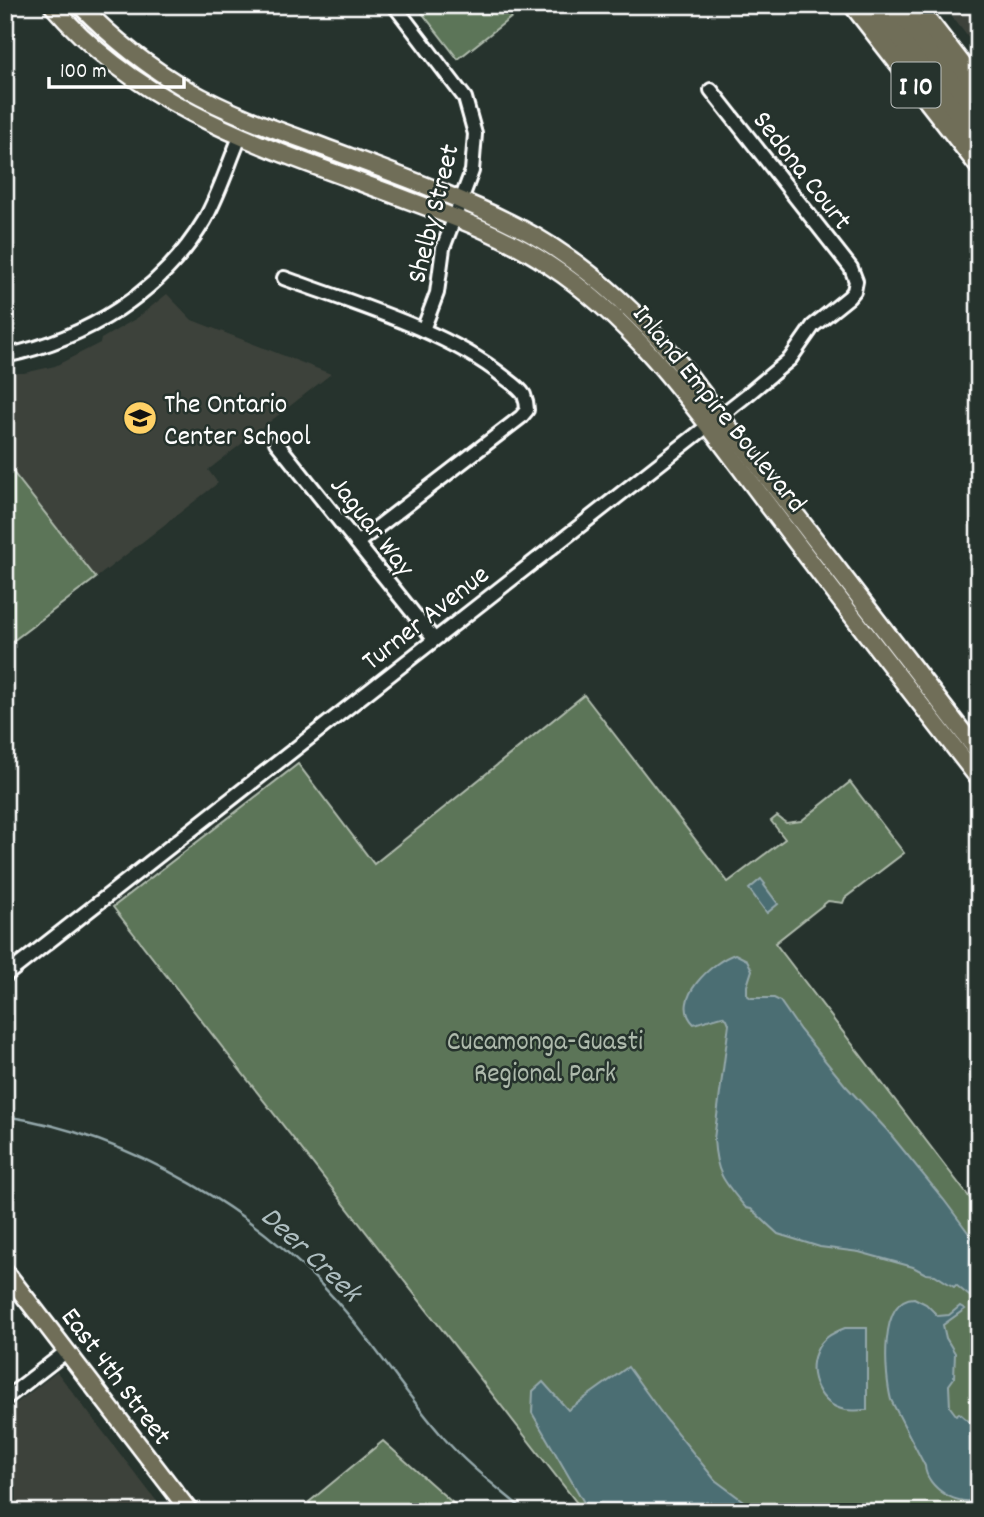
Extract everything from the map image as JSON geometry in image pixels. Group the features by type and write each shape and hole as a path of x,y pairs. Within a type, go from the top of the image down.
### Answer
{"highway":[{"name":"I 10","path":"854,5 979,165"},
{"path":"877,5 979,139"},
{"path":"896,5 979,112"},
{"name":"I 10","path":"915,5 979,88"}],"main road":[{"name":"Inland Empire Boulevard","path":"52,5 86,40 131,78 181,109 240,137 504,238 548,264 604,306 714,420 979,753"},
{"name":"Inland Empire Boulevard","path":"80,5 100,25 151,66 188,90 248,120 461,200 530,234 594,276 623,301 659,339 714,420 979,779"},
{"path":"240,137 248,120"},
{"name":"East 4th Street","path":"5,1271 190,1512"}],"street":[{"name":"Shelby Street","path":"394,5 465,98 472,117 475,151 472,171 443,248 437,292 423,330"},
{"name":"Sedona Court","path":"711,90 851,268 856,281"},
{"path":"5,356 57,342 89,327 120,310 152,285 182,253 204,220 240,137"},
{"path":"284,278 423,330 492,367 524,395 527,410 521,417 357,543"},
{"name":"Turner Avenue","path":"5,976 790,359 813,326 849,298 856,281"},
{"name":"Jaguar Way","path":"276,442 434,639"},
{"path":"5,1399 67,1351"}],"shaded area":[{"path":"943,5 979,5 979,51"},
{"name":"The Ontario Center School","path":"167,294 192,320 331,374 208,470 218,483 96,578 5,463 5,373 24,373 55,366 100,343 101,339 137,318"},
{"path":"57,1372 165,1512 5,1512 5,1412"}],"green space":[{"path":"416,5 527,5 458,59"},
{"path":"5,462 96,578 5,647"},
{"name":"Cucamonga-Guasti Regional Park","path":"584,695 728,882 785,839 771,821 777,816 786,823 801,821 850,782 904,853 845,898 843,903 828,901 775,943 979,1210 979,1512 584,1512 113,907 298,764 374,864"},
{"path":"383,1441 463,1512 315,1512 309,1502"}],"water":[{"path":"761,879 778,904 767,913 749,889"},
{"path":"735,954 747,960 752,970 747,995 751,998 774,998 780,1001 800,1030 845,1085 887,1130 979,1247 979,1304 956,1285 954,1287 935,1275 926,1274 913,1267 859,1252 820,1247 778,1234 751,1209 746,1208 727,1184 719,1169 714,1139 729,1024 722,1016 694,1024 688,1014 687,1004 690,993 706,973"},
{"path":"914,1298 926,1304 938,1316 949,1315 960,1306 965,1309 943,1325 946,1338 955,1353 954,1378 949,1385 950,1407 956,1415 959,1413 979,1430 979,1499 962,1501 953,1498 931,1482 891,1400 886,1357 889,1324 894,1311 902,1302"},
{"path":"845,1328 867,1328 867,1410 836,1407 822,1396 814,1379 813,1361 818,1347 828,1337"},
{"path":"628,1367 715,1480 758,1512 592,1512 586,1506 532,1413 533,1391 543,1382 568,1410"}],"waterway":[{"name":"Deer Creek","path":"5,1116 52,1126 100,1141 146,1160 235,1211 312,1275 345,1311 452,1447 526,1512"}],"place":[{"name":"The Ontario Center School","path":"140,418"}]}
